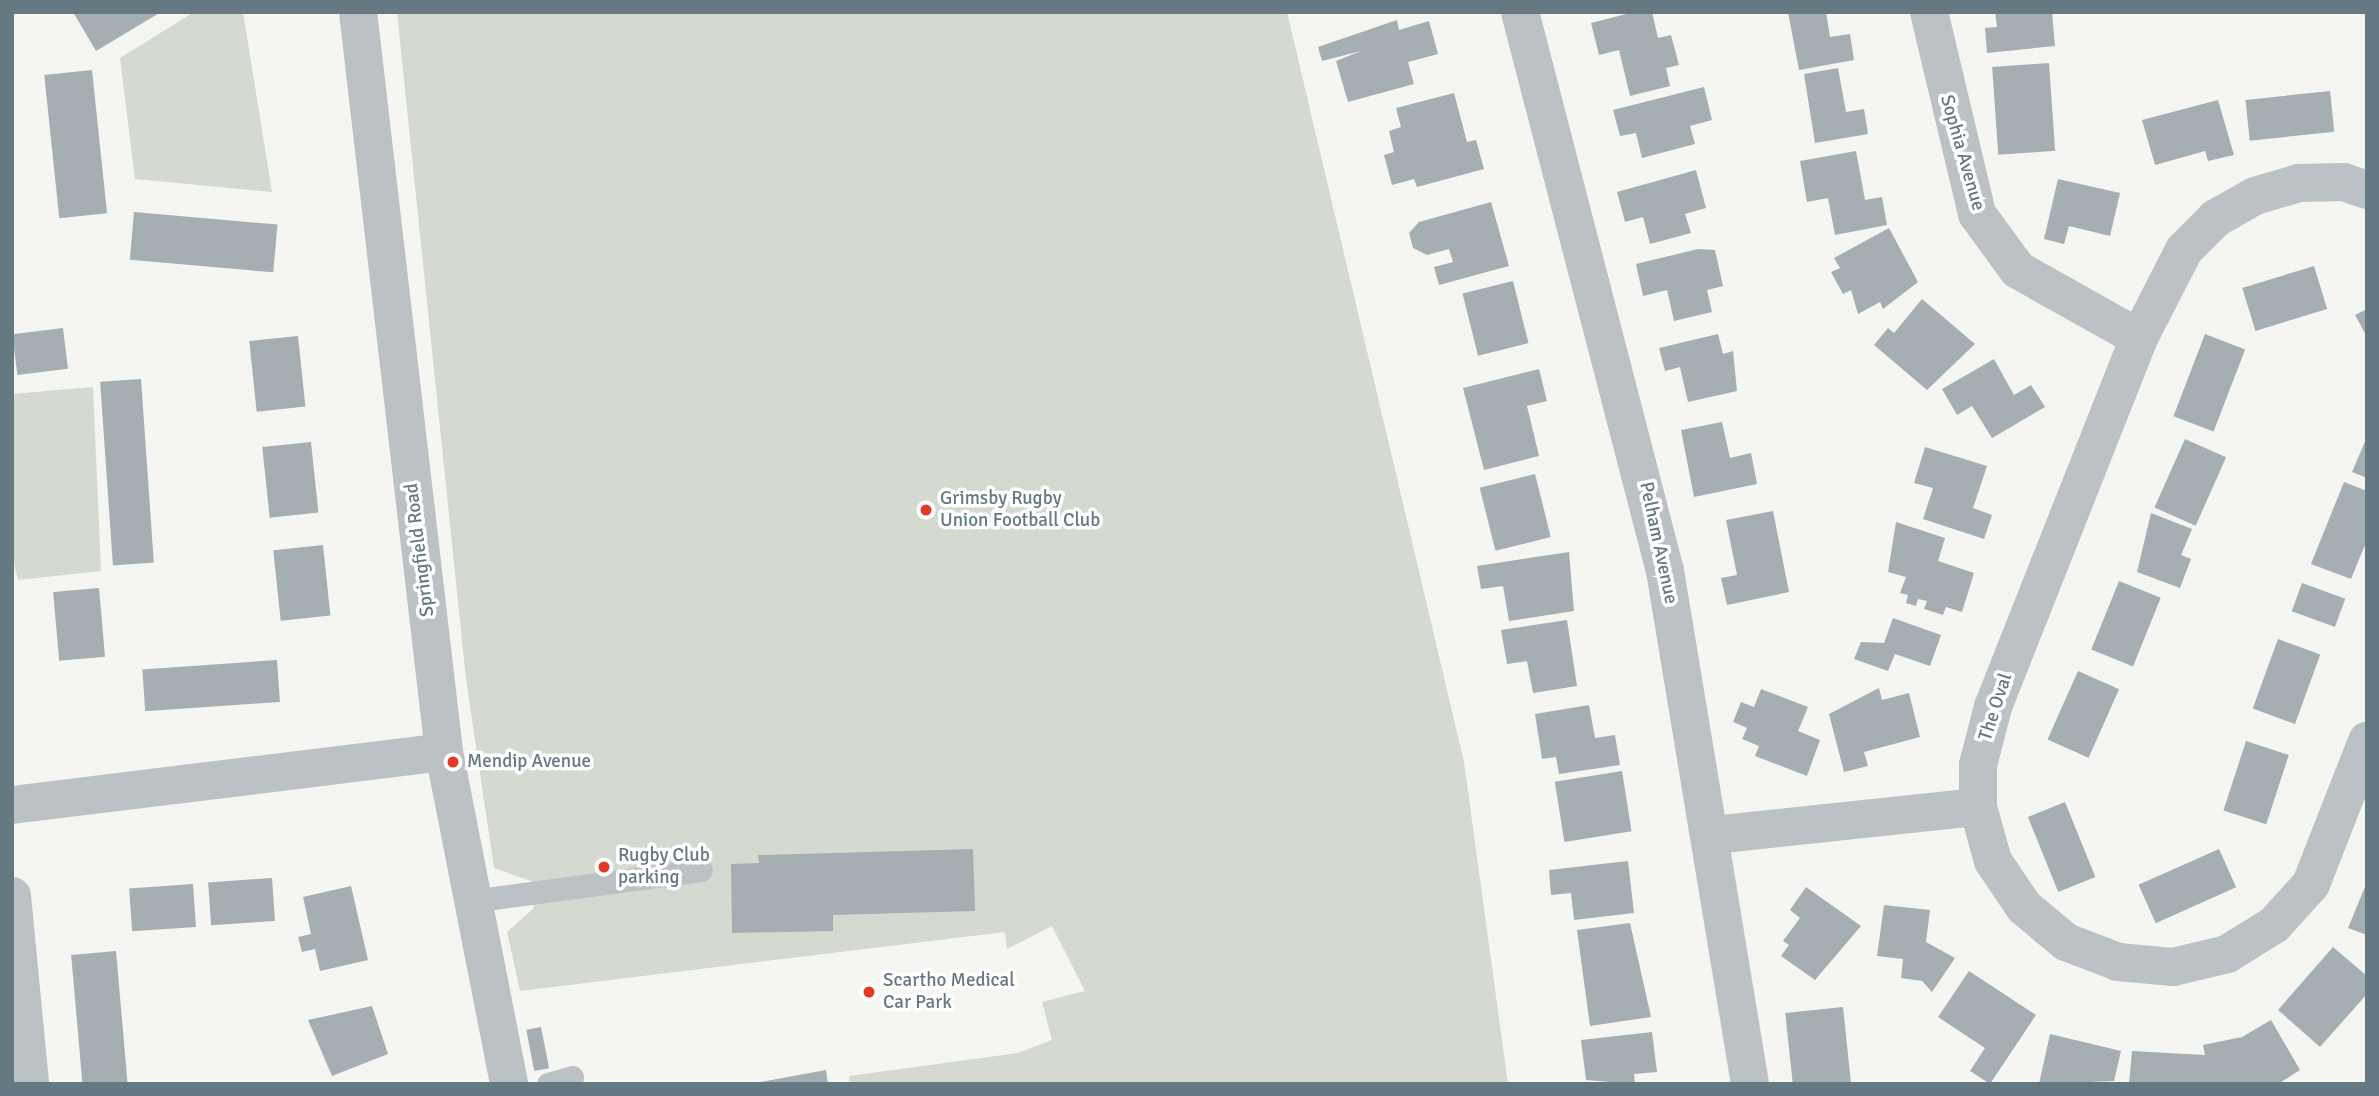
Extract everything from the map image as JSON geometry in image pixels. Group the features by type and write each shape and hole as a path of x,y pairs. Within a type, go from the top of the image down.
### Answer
{"street":[{"name":"Springfield Road","path":"358,12 444,752 509,1084"},
{"name":"Pelham Avenue","path":"1520,12 1621,383 1665,571 1714,835 1750,1084"},
{"name":"Sophia Avenue","path":"1928,12 1977,214 2018,270 2138,338"},
{"name":"The Oval","path":"2367,190 2344,182 2299,183 2255,196 2216,218 2185,250 2138,338 1993,707 1978,765 1978,807 1993,861 2024,907 2066,942 2118,962 2173,967 2227,954 2274,925 2311,884 2367,741"},
{"path":"12,805 444,752"},
{"path":"1714,835 1978,807"},
{"path":"12,896 30,1084"}],"lane":[{"path":"472,901 701,870"},
{"path":"548,1084 572,1077"}],"shaded area":[{"path":"194,12 243,12 272,192 135,179 120,58"},
{"name":"Grimsby Rugby Union Football Club","path":"397,12 1287,12 1464,762 1508,1084 850,1084 849,1076 1018,1053 1052,1040 1042,1002 1085,991 1052,926 1007,949 1005,932 520,991 507,932 534,908 531,881 494,868 466,679"},
{"path":"93,387 101,571 18,580 12,554 12,394"}],"building":[{"path":"73,12 161,12 96,51"},
{"path":"1634,12 1652,12 1658,38 1671,35 1679,65 1666,68 1670,86 1630,96 1619,50 1599,55 1591,23"},
{"path":"1788,12 1826,12 1830,37 1850,34 1854,60 1799,70"},
{"path":"1995,12 2052,12 2055,46 1987,53 1985,28 1997,27"},
{"path":"1397,20 1399,30 1429,21 1438,54 1408,62 1414,84 1348,102 1336,61 1361,51 1322,61 1318,47"},
{"path":"2049,63 2055,151 1998,155 1992,67"},
{"path":"1838,68 1846,112 1864,109 1868,134 1815,143 1804,74"},
{"path":"92,70 107,213 59,218 44,75"},
{"path":"1704,87 1712,120 1690,126 1695,144 1642,158 1636,133 1620,136 1613,110"},
{"path":"2330,91 2334,132 2250,141 2245,100"},
{"path":"1454,93 1467,142 1476,140 1484,169 1417,187 1414,179 1392,185 1384,155 1394,152 1389,131 1401,127 1396,108"},
{"path":"2218,100 2234,155 2208,161 2205,151 2155,165 2142,120"},
{"path":"1856,151 1865,200 1882,197 1887,225 1835,235 1828,198 1807,202 1800,161"},
{"path":"1696,170 1706,208 1685,214 1691,233 1650,244 1643,217 1625,222 1617,192"},
{"path":"2058,179 2120,193 2110,236 2069,226 2064,244 2044,239"},
{"path":"1491,202 1509,266 1439,285 1434,267 1453,262 1449,249 1427,255 1413,248 1409,233 1419,222"},
{"path":"134,212 277,225 273,272 130,260"},
{"path":"1889,228 1918,282 1883,309 1880,302 1858,314 1851,290 1843,294 1831,272 1840,268 1834,258"},
{"path":"1698,249 1715,250 1723,286 1707,290 1712,312 1674,321 1667,290 1643,296 1636,264"},
{"path":"2314,266 2327,309 2255,331 2242,288"},
{"path":"1513,281 1528,343 1478,356 1463,294"},
{"path":"1922,299 1975,344 1927,390 1874,345 1888,328 1894,333"},
{"path":"2367,309 2367,337 2355,315"},
{"path":"63,328 68,369 17,375 12,334"},
{"path":"1718,334 1723,354 1733,351 1737,391 1688,402 1680,367 1665,371 1659,348"},
{"path":"2205,334 2245,349 2214,432 2173,416"},
{"path":"298,336 305,407 257,412 249,341"},
{"path":"1994,359 2014,395 2031,385 2045,407 1992,438 1972,406 1957,415 1942,389"},
{"path":"1539,369 1547,401 1527,406 1539,456 1484,470 1463,388"},
{"path":"141,379 154,563 113,565 100,382"},
{"path":"1722,422 1730,458 1751,453 1757,484 1694,497 1681,430"},
{"path":"2367,437 2367,478 2352,472"},
{"path":"2185,439 2226,457 2196,526 2154,508"},
{"path":"311,442 318,513 270,518 262,447"},
{"path":"1925,447 1987,466 1973,508 1992,515 1984,539 1923,519 1933,488 1914,483"},
{"path":"1535,474 1551,537 1495,551 1480,488"},
{"path":"2344,482 2367,491 2367,540 2351,579 2311,564"},
{"path":"1773,511 1789,592 1727,605 1721,578 1737,575 1726,520"},
{"path":"2151,513 2192,529 2181,555 2191,559 2180,588 2137,572"},
{"path":"1896,522 1945,538 1938,561 1974,573 1962,612 1946,607 1943,615 1924,609 1927,601 1918,599 1916,606 1906,603 1908,595 1900,593 1906,577 1888,572"},
{"path":"323,545 330,616 281,621 273,550"},
{"path":"1569,552 1574,611 1509,621 1503,586 1481,589 1477,566"},
{"path":"2119,581 2161,598 2133,666 2091,650"},
{"path":"2302,583 2345,599 2335,627 2292,611"},
{"path":"99,588 105,657 59,661 53,592"},
{"path":"1893,618 1941,635 1930,666 1895,654 1888,671 1854,659 1861,642 1884,643"},
{"path":"1567,620 1577,686 1533,693 1527,661 1507,664 1501,630"},
{"path":"2278,639 2320,654 2295,724 2253,709"},
{"path":"277,660 280,702 145,711 142,669"},
{"path":"2078,671 2119,689 2089,758 2047,740"},
{"path":"1879,688 1882,700 1909,693 1920,737 1864,752 1868,766 1844,772 1829,714"},
{"path":"1761,689 1808,707 1798,731 1820,740 1807,776 1755,756 1759,746 1742,739 1747,728 1733,722 1741,702 1754,707"},
{"path":"1589,705 1595,738 1615,735 1620,765 1559,774 1556,757 1542,759 1535,714"},
{"path":"2246,741 2289,755 2266,824 2223,810"},
{"path":"1622,771 1632,831 1564,842 1555,782"},
{"path":"2065,802 2095,877 2058,892 2028,817"},
{"path":"973,849 975,911 833,915 833,931 732,933 731,864 759,863 758,855"},
{"path":"2219,849 2236,887 2156,923 2139,885"},
{"path":"1628,861 1634,913 1574,920 1571,893 1551,895 1549,870"},
{"path":"272,878 275,921 211,925 208,882"},
{"path":"2367,882 2367,935 2348,928"},
{"path":"193,884 196,927 132,931 129,888"},
{"path":"351,886 368,960 320,971 315,949 302,952 298,937 311,934 303,897"},
{"path":"1806,887 1861,926 1815,980 1781,956 1789,945 1783,941 1800,918 1790,910"},
{"path":"1884,905 1930,910 1926,942 1955,958 1932,992 1922,981 1901,978 1903,959 1877,956"},
{"path":"1630,923 1651,1017 1590,1026 1577,930"},
{"path":"2333,947 2367,976 2367,994 2320,1047 2278,1010"},
{"path":"116,951 128,1084 82,1084 71,955"},
{"path":"1969,971 2036,1015 1990,1084 1970,1071 1985,1048 1938,1017"},
{"path":"372,1006 388,1054 332,1076 308,1020"},
{"path":"1843,1007 1851,1084 1793,1084 1785,1013"},
{"path":"2271,1020 2300,1070 2278,1084 2129,1084 2132,1051 2205,1055 2203,1045 2242,1037"},
{"path":"541,1027 549,1068 534,1071 526,1030"},
{"path":"1652,1032 1657,1072 1634,1074 1635,1084 1586,1080 1581,1040"},
{"path":"2050,1034 2121,1051 2114,1081 2039,1084"},
{"path":"826,1070 828,1084 760,1084 760,1082"}],"place":[{"name":"Grimsby Rugby Union Football Club","path":"926,510"},
{"name":"Mendip Avenue","path":"453,762"},
{"name":"Rugby Club parking","path":"604,867"},
{"name":"Scartho Medical Car Park","path":"869,992"}]}
